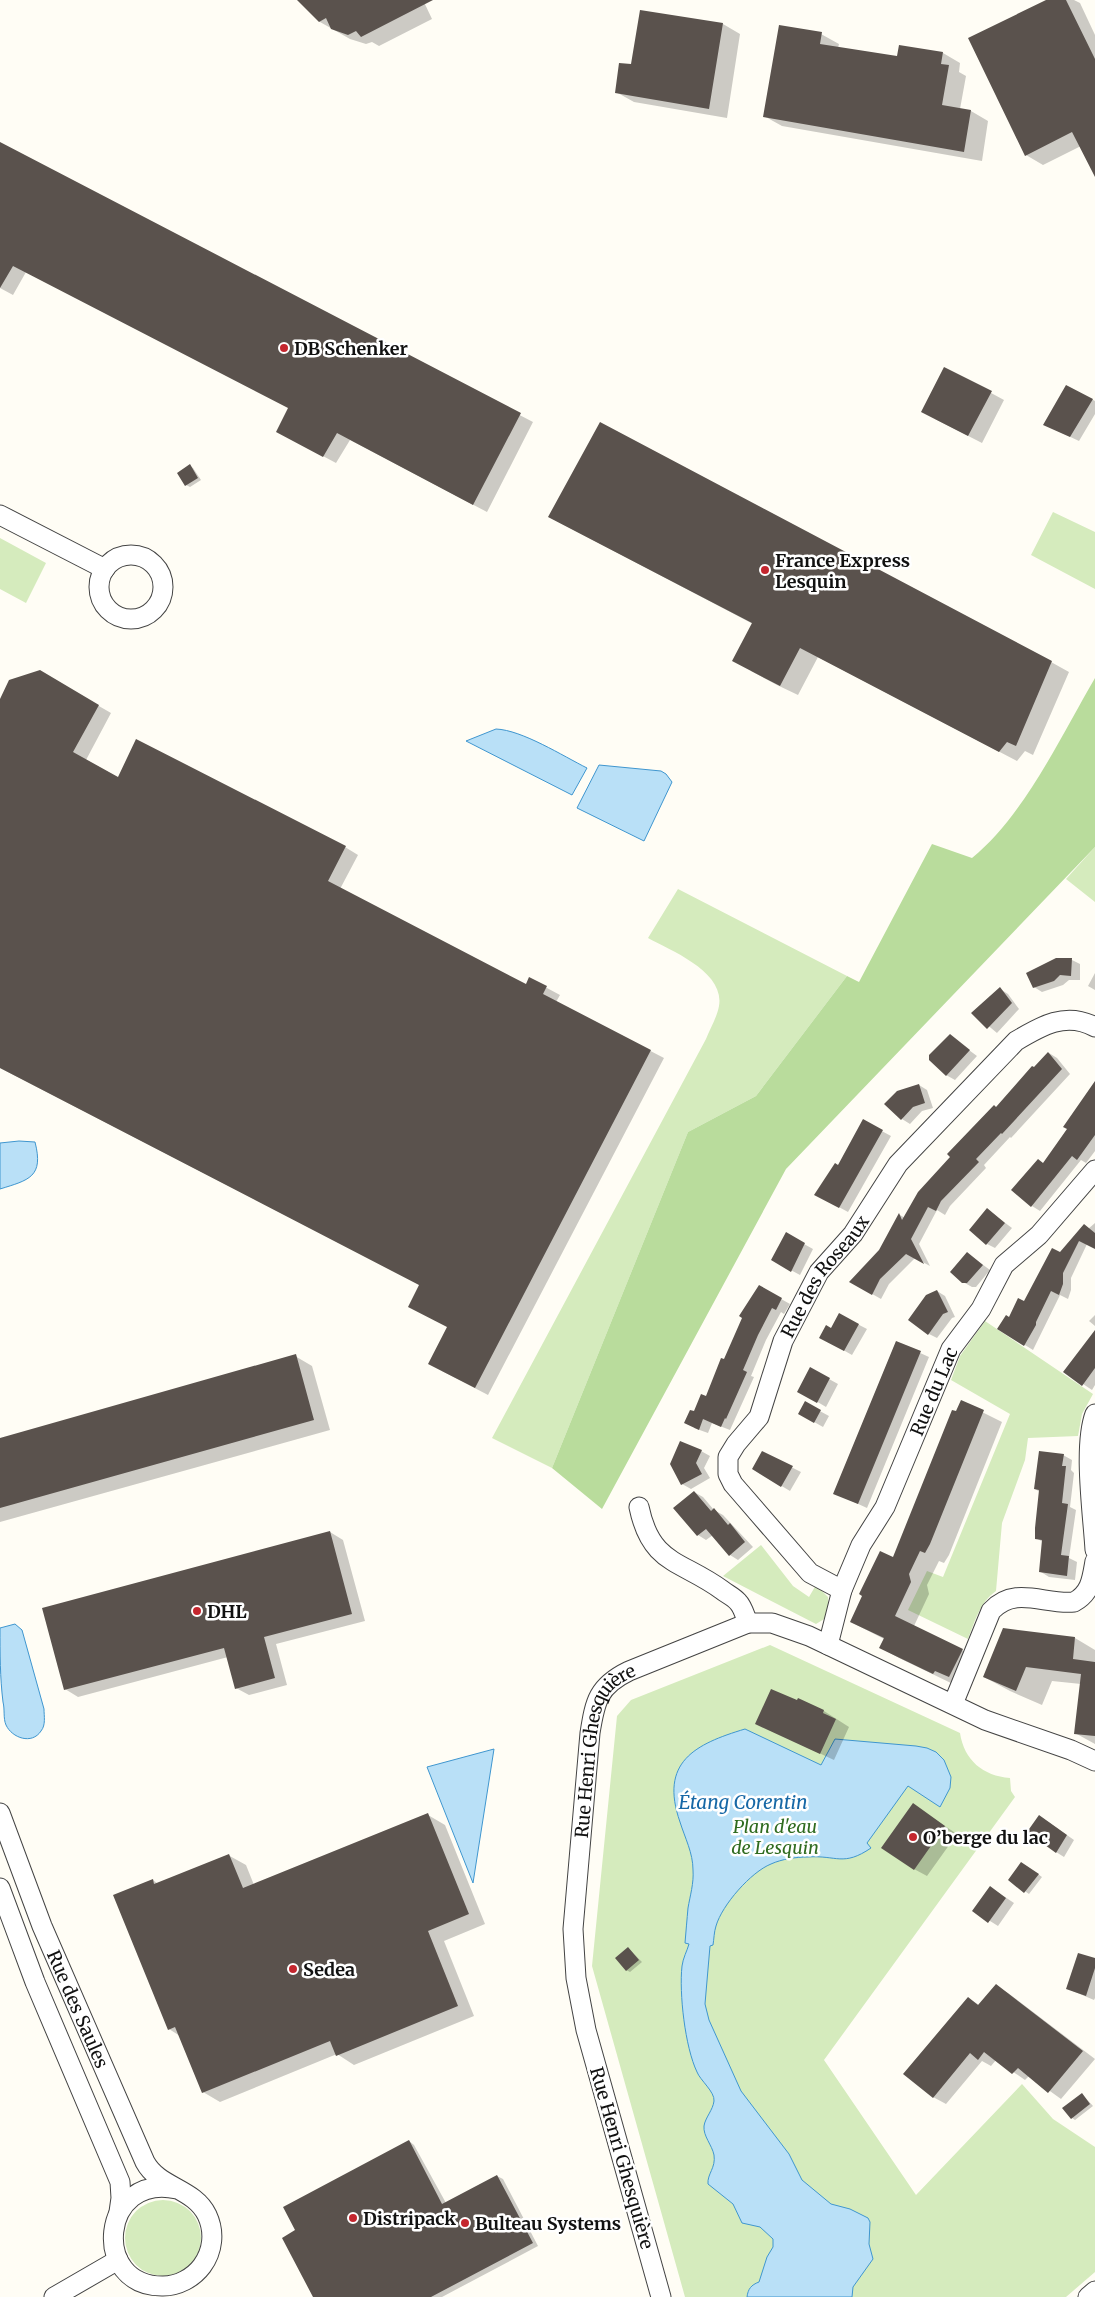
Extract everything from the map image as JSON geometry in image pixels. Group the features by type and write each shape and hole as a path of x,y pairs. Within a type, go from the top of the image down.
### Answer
{"street":[{"path":"0,515 105,569"},
{"name":"Rue des Roseaux","path":"842,1590 810,1573 733,1484 727,1466 731,1450 759,1417 783,1341 819,1272 853,1234 898,1164 1016,1041 1037,1029 1059,1020 1079,1020 1095,1026"},
{"name":"Rue du Lac","path":"828,1645 842,1590 862,1545 885,1507 951,1350 981,1309 1004,1265 1039,1235 1095,1170"},
{"path":"1095,1414 1089,1447 1095,1550"},
{"path":"639,1506 643,1526 656,1548 663,1555 708,1580 740,1603 748,1623"},
{"path":"953,1704 991,1611 997,1605 1011,1598 1074,1602 1081,1598 1090,1586 1095,1561"},
{"name":"Rue Henri Ghesquière","path":"661,2297 586,2030 576,1978 573,1929 590,1734 597,1698 609,1683 616,1677 748,1623 764,1622 783,1625 1000,1725 1071,1750 1095,1761"},
{"name":"Rue des Saules","path":"0,1813 42,1926 145,2162 154,2176 192,2196 203,2208 210,2222 212,2238 209,2254 186,2290 150,2285 128,2273 118,2260 112,2236 119,2212 121,2198 120,2182 35,1982 0,1888"},
{"name":"Rue des Saules","path":"119,2212 130,2199 144,2190 161,2187 177,2189"},
{"path":"54,2297 118,2260"},
{"path":"1088,2297 1095,2291"}],"green space":[{"path":"1053,512 1095,532 1095,589 1031,555"},
{"path":"0,538 46,563 26,603 0,589"},
{"path":"1095,678 1095,847 786,1169 602,1509 552,1468 688,1132 756,1096 847,976 859,982 932,844 972,858 991,841 1025,798"},
{"path":"1095,847 1095,902 1066,879"},
{"path":"678,889 847,976 756,1096 688,1132 552,1468 492,1438 706,1039 717,1014 719,994 714,983 706,973 683,956 648,938"},
{"path":"985,1321 1093,1394 1082,1414 1078,1436 1028,1438 1025,1460 1002,1523 996,1591 990,1595 982,1606 968,1639 908,1610 927,1571 943,1577 1010,1414 951,1380 960,1356"},
{"path":"761,1545 793,1586 809,1597 816,1585 828,1597 829,1616 816,1624 723,1576"},
{"name":"Plan d'eau de Lesquin","path":"770,1645 960,1733 962,1743 970,1759 976,1765 991,1774 1010,1778 1011,1791 1015,1797 824,2060 916,2195 1022,2084 1053,2119 1095,2147 1095,2272 1066,2297 685,2297 592,1966 617,1716 631,1700"},
{"path":"171,2200 184,2206 195,2217 201,2230 199,2253 184,2270 171,2276 155,2276 142,2270 127,2253 125,2230 131,2217 148,2202"}],"water":[{"path":"496,729 506,730 530,739 587,768 572,795 466,741"},
{"path":"599,765 661,771 672,782 644,841 577,808"},
{"path":"35,1142 37,1154 36,1170 32,1175 19,1183 0,1189 0,1143"},
{"path":"15,1624 22,1630 44,1709 43,1729 33,1738 28,1739 17,1736 9,1730 5,1720 1,1675 0,1628"},
{"name":"Étang Corentin","path":"745,1729 821,1765 835,1739 927,1748 936,1752 944,1760 951,1777 950,1788 940,1807 908,1786 867,1843 871,1848 861,1854 846,1859 794,1858 775,1862 763,1868 738,1890 724,1909 716,1926 713,1945 710,1946 705,2004 709,2020 741,2091 789,2154 802,2180 831,2204 850,2209 868,2218 870,2222 869,2244 873,2259 853,2287 852,2297 747,2297 750,2288 759,2282 767,2257 773,2247 773,2239 760,2227 742,2223 733,2204 708,2184 714,2164 714,2155 704,2126 712,2108 714,2097 699,2075 693,2061 686,2035 682,2005 681,1977 689,1944 685,1943 693,1880 693,1864 675,1801 674,1784 678,1770 697,1749 711,1741"},
{"path":"494,1749 473,1883 427,1767"}],"building":[{"path":"297,0 433,0 361,37 356,31 348,35 331,29 326,18 319,22"},
{"path":"1046,0 1066,0 1095,59 1095,177 1072,132 1025,156 968,38"},
{"path":"640,10 723,23 709,109 615,93 619,63 631,64"},
{"path":"779,25 822,32 820,44 897,56 899,45 943,52 941,64 949,65 942,105 971,110 964,152 763,117"},
{"name":"DB Schenker","path":"0,142 521,413 473,505 337,433 323,457 276,432 288,408 13,266 0,288"},
{"path":"944,367 992,391 968,436 921,412"},
{"path":"1066,385 1093,399 1070,437 1043,425"},
{"name":"France Express Lesquin","path":"600,422 1052,661 1016,746 1007,742 999,752 800,648 780,686 732,661 752,623 548,517"},
{"path":"190,464 198,478 185,486 177,473"},
{"path":"40,670 99,705 73,752 118,777 136,739 346,846 328,881 526,984 529,977 547,986 543,994 651,1050 475,1388 428,1364 447,1327 408,1307 419,1285 0,1068 0,699 9,680"},
{"path":"1056,958 1072,958 1071,976 1060,975 1054,981 1033,988 1026,973"},
{"path":"1000,987 1012,1003 987,1029 971,1013"},
{"path":"950,1034 970,1050 946,1076 929,1060 929,1055"},
{"path":"1048,1052 1062,1069 1002,1134 976,1159 979,1162 941,1201 936,1211 928,1207 911,1239 924,1264 906,1254 880,1279 872,1295 849,1282 879,1250 899,1213 902,1220 918,1192 950,1157 947,1154 994,1105 996,1107 1032,1066 1034,1067"},
{"path":"1095,1081 1095,1135 1077,1160 1072,1156 1031,1207 1011,1190 1038,1159 1043,1163 1067,1129 1063,1127"},
{"path":"919,1084 925,1103 913,1107 901,1120 884,1104 897,1091"},
{"path":"863,1119 883,1130 839,1208 814,1195 835,1163 838,1165"},
{"path":"987,1208 1005,1223 986,1245 969,1230"},
{"path":"1084,1224 1095,1233 1095,1249 1079,1241 1063,1273 1063,1284 1059,1295 1051,1291 1036,1325 1024,1346 997,1329 1006,1315 1009,1317 1018,1298 1024,1301 1052,1248 1060,1252"},
{"path":"786,1232 805,1243 791,1272 771,1260"},
{"path":"967,1252 983,1265 967,1283 962,1283 950,1272"},
{"path":"759,1285 782,1298 776,1310 772,1308 758,1335 743,1370 747,1372 726,1419 721,1427 703,1419 699,1430 684,1423 690,1410 694,1411 701,1394 706,1396 721,1358 724,1359 742,1318 739,1316"},
{"path":"937,1290 948,1312 943,1314 928,1335 908,1320 926,1295"},
{"path":"839,1313 859,1324 844,1351 819,1338 826,1325 831,1328"},
{"path":"1095,1330 1095,1368 1082,1386 1063,1372"},
{"path":"896,1341 921,1351 858,1504 833,1494"},
{"path":"296,1354 314,1420 0,1508 0,1438"},
{"path":"810,1367 830,1378 817,1403 797,1392"},
{"path":"961,1400 984,1410 930,1544 925,1553 920,1551 909,1574 911,1582 895,1616 963,1649 949,1677 935,1671 933,1674 879,1648 884,1638 850,1622 862,1596 859,1594 880,1551 893,1557 952,1410 956,1411"},
{"path":"805,1401 821,1410 814,1423 798,1414"},
{"path":"680,1441 702,1450 696,1463 702,1474 681,1485 670,1464"},
{"path":"762,1451 793,1466 781,1487 752,1469"},
{"path":"1039,1451 1064,1454 1062,1466 1066,1466 1062,1503 1068,1504 1061,1555 1069,1556 1067,1576 1039,1572 1042,1540 1035,1539 1035,1528 1039,1490 1034,1489"},
{"path":"694,1491 711,1511 714,1508 728,1525 730,1523 745,1542 729,1556 706,1529 697,1536 673,1508"},
{"name":"DHL","path":"330,1531 352,1614 264,1637 275,1678 235,1689 224,1648 64,1690 42,1608"},
{"path":"1003,1628 1075,1637 1073,1659 1095,1662 1095,1736 1074,1734 1081,1674 1026,1667 1016,1691 983,1677"},
{"path":"771,1689 797,1700 798,1698 824,1710 823,1713 836,1719 820,1754 755,1724"},
{"name":"O’berge du lac","path":"913,1803 945,1826 914,1870 881,1848"},
{"name":"Sedea","path":"428,1813 469,1914 428,1931 458,2006 336,2056 330,2041 202,2093 175,2027 168,2030 113,1895 153,1879 154,1884 229,1854 243,1888"},
{"path":"1039,1815 1067,1835 1056,1853 1027,1832"},
{"path":"1021,1862 1039,1874 1024,1893 1008,1880"},
{"path":"990,1886 1006,1898 988,1923 972,1911"},
{"path":"628,1947 639,1960 626,1971 615,1958"},
{"path":"1078,1953 1095,1958 1095,1968 1086,1996 1066,1989"},
{"path":"996,1984 1083,2051 1048,2093 1018,2068 1012,2074 984,2052 978,2060 970,2053 933,2098 903,2074 968,1997 978,2005"},
{"path":"1082,2093 1090,2104 1071,2119 1062,2108"},
{"path":"409,2140 442,2204 497,2175 533,2243 431,2297 313,2297 282,2238 295,2230 283,2207"}],"place":[{"name":"DB Schenker","path":"284,348"},
{"name":"France Express Lesquin","path":"765,570"},
{"name":"DHL","path":"197,1611"},
{"name":"O’berge du lac","path":"913,1837"},
{"name":"Sedea","path":"293,1969"},
{"name":"Distripack","path":"353,2218"},
{"name":"Bulteau Systems","path":"465,2223"}]}
